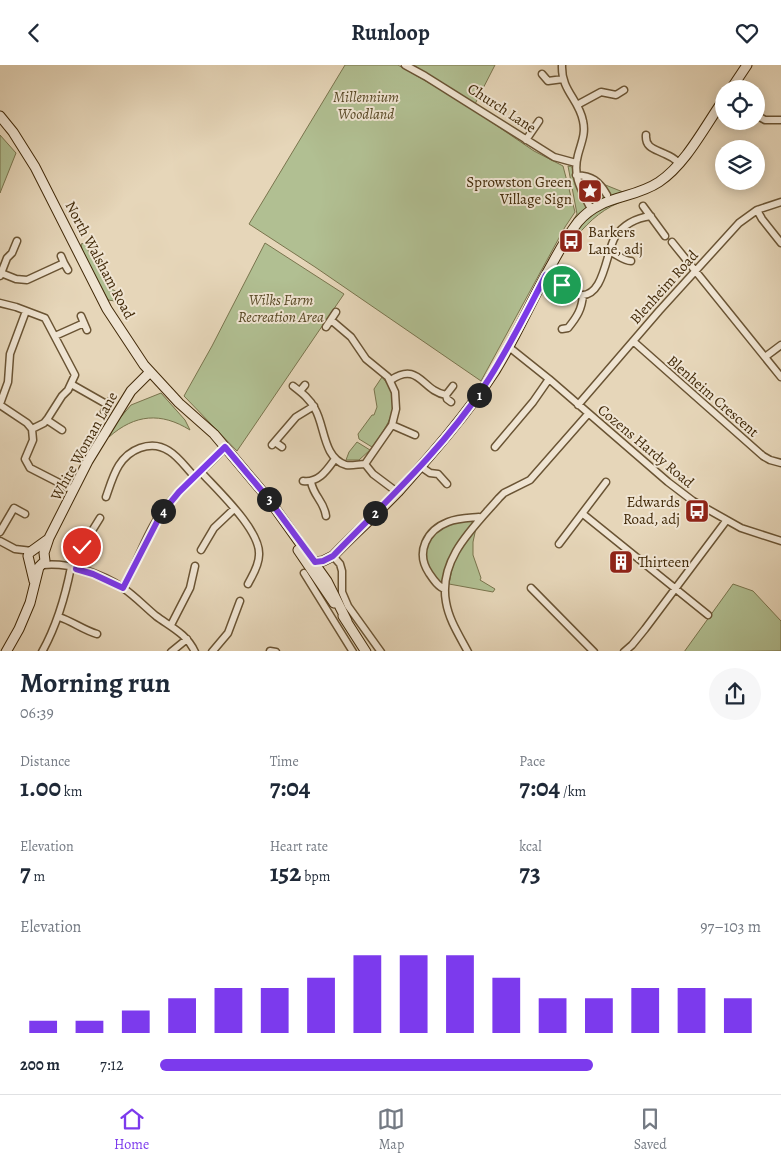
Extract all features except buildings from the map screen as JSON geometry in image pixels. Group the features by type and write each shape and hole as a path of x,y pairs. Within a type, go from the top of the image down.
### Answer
{"street":[{"name":"Church Lane","path":"405,65 464,99 554,157 576,163"},
{"path":"562,65 563,79 568,93 581,113 584,137 576,163 576,175 580,190 591,209"},
{"path":"737,80 747,65"},
{"path":"542,74 548,81 563,79"},
{"path":"577,105 597,93 619,94 624,91"},
{"path":"313,568 333,556 397,493 470,407 509,347 570,232 591,209 657,184 679,163 715,112"},
{"name":"North Walsham Road","path":"0,116 13,132 35,167 107,309 150,373 225,447 267,497 347,621 362,650"},
{"path":"765,120 781,120"},
{"path":"526,140 539,121"},
{"path":"646,135 650,148 669,156 679,163"},
{"path":"576,175 586,176 598,182 600,189 607,195"},
{"name":"Blenheim Road","path":"578,405 739,223 757,210 781,202"},
{"path":"643,206 666,236"},
{"path":"757,210 781,243"},
{"path":"546,275 574,293 588,294 598,284 616,236 627,225 641,217 651,216"},
{"path":"17,241 17,250 7,258 0,275 27,280 63,259 68,270"},
{"path":"672,242 781,377"},
{"path":"609,251 619,255 626,261 631,261"},
{"path":"562,329 568,328 578,316 582,295"},
{"path":"0,303 45,318 75,375 71,384 46,420 32,429"},
{"path":"26,311 10,354 8,381 0,405 27,423 32,429 33,440 25,459 26,465 73,490"},
{"path":"326,327 336,313"},
{"path":"81,316 88,330"},
{"path":"293,387 300,391 314,406 330,451 336,459 350,465 365,463 392,425 396,401 391,380 366,359 351,337 331,320"},
{"path":"55,336 84,323"},
{"name":"Blenheim Crescent","path":"633,341 763,456 781,463"},
{"path":"765,357 781,345"},
{"name":"Cozens Hardy Road","path":"509,347 549,379 678,491 726,521 757,535 781,541"},
{"name":"White Woman Lane","path":"37,559 73,490 126,398 141,380 150,373"},
{"path":"391,380 410,373 417,376 439,394 446,395 451,403"},
{"path":"495,447 533,402 549,379"},
{"path":"71,384 108,405"},
{"path":"300,391 305,385"},
{"path":"446,395 453,386"},
{"path":"104,412 112,399"},
{"path":"282,447 274,443 296,417 314,406"},
{"path":"468,651 451,619 446,601 446,577 459,545 504,493 530,480 588,414"},
{"path":"46,420 62,430"},
{"path":"392,425 415,435"},
{"path":"105,492 125,456 148,445 168,450 197,473 234,509 249,528 258,547 259,556 254,579 248,584"},
{"path":"123,588 161,514 197,473 225,447"},
{"path":"303,481 311,482 322,475 336,459"},
{"path":"365,463 373,474 397,493"},
{"path":"420,466 430,473 438,474 447,484"},
{"path":"311,482 313,492 324,506 326,516"},
{"path":"559,544 606,482"},
{"path":"0,532 11,507 25,514"},
{"path":"205,547 214,528 234,509"},
{"path":"583,514 708,615"},
{"path":"445,589 442,589 432,578 423,562 422,552 426,540 438,527 449,521 462,518 481,518"},
{"path":"42,651 54,631 59,617 70,567 96,521"},
{"path":"624,651 632,645 726,521"},
{"path":"0,541 37,559 93,574 123,588 158,617 180,631 195,651"},
{"path":"333,556 340,564 342,592 348,606 381,651"},
{"path":"6,651 22,623 32,597 37,559"},
{"name":"North Walsham Road","path":"313,568 353,651"},
{"path":"171,625 185,601 196,571"},
{"path":"531,588 594,651"},
{"path":"212,651 228,633 241,609 240,601"},
{"path":"59,617 96,634"},
{"path":"171,651 186,639"}],"green space":[{"name":"Millennium Woodland","path":"345,65 398,65 462,102 534,151 563,166 575,212 481,381 249,224"},
{"path":"413,65 495,65 475,104"},
{"path":"0,135 16,153 0,193"},
{"path":"568,166 599,187 593,191 594,194 602,190 609,193 603,184 623,192 626,200 611,206 598,215 576,237 579,227 560,241 577,214"},
{"path":"86,243 89,253 111,289 123,294 121,300 108,300 83,254 81,244"},
{"name":"Wilks Farm Recreation Area","path":"265,243 344,294 237,451 184,396"},
{"path":"382,377 389,387 392,396 392,413 384,430 372,447 359,439 358,434 372,415 374,415 377,407 374,389"},
{"path":"161,393 185,420 190,430 169,420 148,418 129,424 109,437 115,424 131,405"},
{"path":"357,442 370,450 359,460 346,460 349,452"},
{"path":"471,519 474,522 454,548 445,577 441,583 438,582 425,564 427,541 432,534 450,522"},
{"path":"476,528 473,555 481,578 480,580 495,589 493,592 449,584 458,553"},
{"path":"733,584 753,591 781,621 781,651 685,651"}],"place":[{"name":"Sprowston Green Village Sign","path":"590,191"},
{"name":"Barkers Lane, adj","path":"571,241"},
{"name":"Edwards Road, adj","path":"697,511"},
{"name":"Thirteen","path":"621,562"}],"route":[{"path":"82,547 76,569 93,574 123,588 134,570 148,536 161,514 194,476 225,447 285,520 315,562 323,561 333,556 397,493 470,407 509,347 546,275 562,285"}]}
